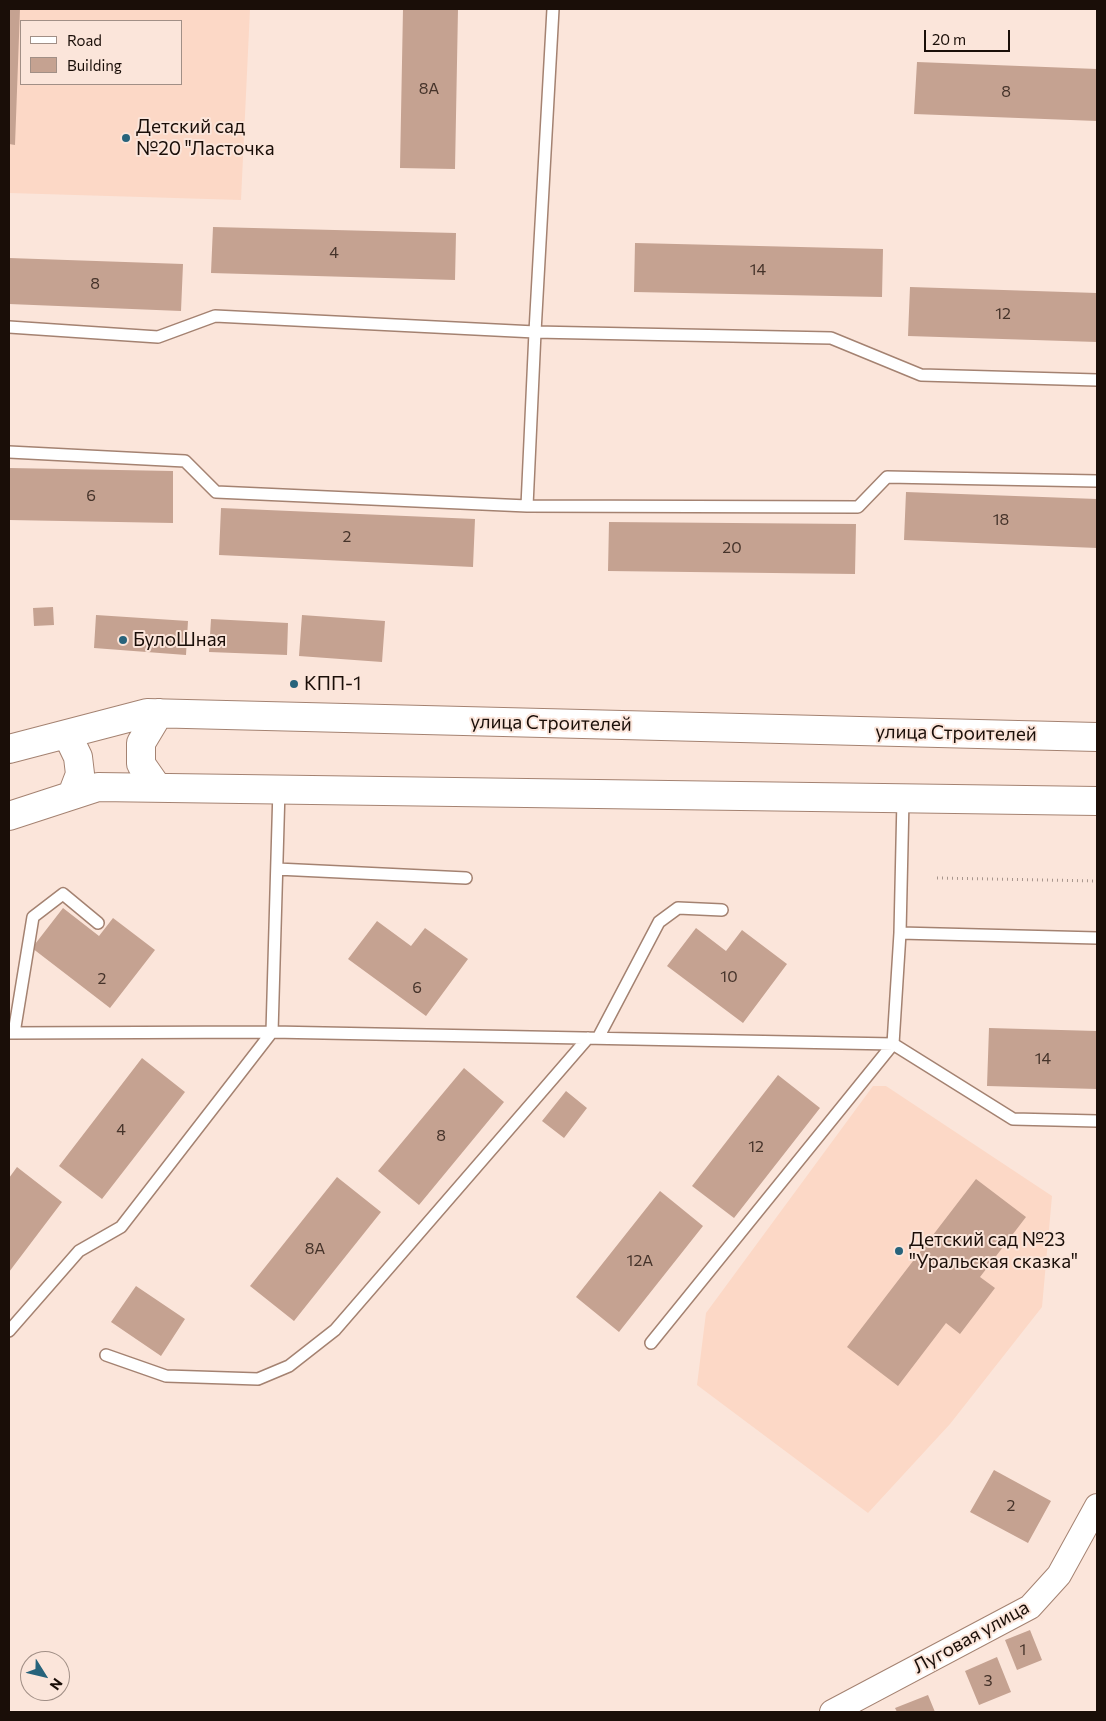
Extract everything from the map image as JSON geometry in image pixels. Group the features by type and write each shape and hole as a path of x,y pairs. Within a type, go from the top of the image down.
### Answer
{"main road":[{"name":"улица Строителей","path":"9,749 147,713 1097,737"},
{"path":"157,787 141,764 141,743 159,713"},
{"path":"67,734 78,757 80,774 72,795"},
{"path":"9,816 98,787 1097,801"}],"street":[{"name":"Луговая улица","path":"832,1712 1030,1607 1059,1575 1097,1506"}],"lane":[{"path":"527,506 534,332 553,9"},
{"path":"9,327 158,337 215,316 534,332 830,338 921,375 1097,380"},
{"path":"9,452 186,461 216,492 527,506 858,507 887,477 1097,481"},
{"path":"9,1331 79,1251 121,1227 272,1032 279,789"},
{"path":"652,1344 893,1044 900,933 903,798"},
{"path":"277,869 466,878"},
{"path":"98,922 63,894 32,916 12,1033 272,1032 893,1044 1013,1119 1097,1121"},
{"path":"106,1355 166,1376 258,1379 289,1366 335,1330 593,1038 659,922 678,908 722,910"},
{"path":"900,933 1097,938"}],"path":[{"path":"937,878 1097,882"}],"shaded area":[{"name":"Детский сад №20 \"Ласточка","path":"9,9 250,9 241,200 9,193"},
{"name":"Детский сад №23 \"Уральская сказка\"","path":"873,1086 886,1086 1052,1196 1042,1307 950,1424 868,1513 697,1385 706,1313"}],"building":[{"path":"9,9 20,9 15,145 9,144"},
{"path":"403,9 458,9 455,169 400,168"},
{"path":"917,62 1097,69 1097,121 914,114"},
{"path":"213,227 456,233 455,280 211,273"},
{"path":"635,243 883,249 882,297 634,292"},
{"path":"9,258 183,264 181,311 9,304"},
{"path":"910,287 1097,293 1097,342 908,336"},
{"path":"9,468 173,471 173,523 9,520"},
{"path":"906,492 1097,499 1097,548 904,540"},
{"path":"221,508 475,519 473,567 219,555"},
{"path":"609,522 856,524 855,574 608,571"},
{"path":"53,607 54,625 34,626 33,608"},
{"path":"96,615 188,621 186,655 94,648"},
{"path":"302,615 385,621 382,662 299,656"},
{"path":"211,619 288,623 287,655 209,652"},
{"path":"63,908 99,936 113,918 155,950 110,1008 32,948"},
{"path":"377,921 411,946 425,928 468,959 426,1016 348,959"},
{"path":"696,928 726,951 742,930 787,964 743,1023 667,966"},
{"path":"989,1028 1097,1031 1097,1089 987,1086"},
{"path":"142,1058 185,1092 102,1199 59,1166"},
{"path":"464,1068 504,1102 419,1205 378,1171"},
{"path":"778,1075 820,1108 734,1218 692,1186"},
{"path":"566,1091 587,1108 564,1138 542,1121"},
{"path":"17,1167 62,1202 9,1272 9,1178"},
{"path":"337,1177 381,1212 294,1321 250,1286"},
{"path":"976,1179 1026,1217 980,1277 995,1288 960,1334 946,1323 898,1386 847,1347"},
{"path":"660,1191 703,1226 619,1332 576,1297"},
{"path":"136,1286 185,1319 161,1356 111,1322"},
{"path":"994,1470 1051,1501 1028,1543 970,1512"},
{"path":"1030,1630 1042,1660 1017,1670 1005,1640"},
{"path":"997,1657 1011,1692 979,1705 965,1671"},
{"path":"928,1695 935,1712 897,1712 895,1708"}],"place":[{"name":"Детский сад №20 \"Ласточка","path":"126,138"},
{"name":"БулоШная","path":"123,640"},
{"name":"КПП-1","path":"294,684"},
{"name":"Детский сад №23 \"Уральская сказка\"","path":"899,1251"}]}
